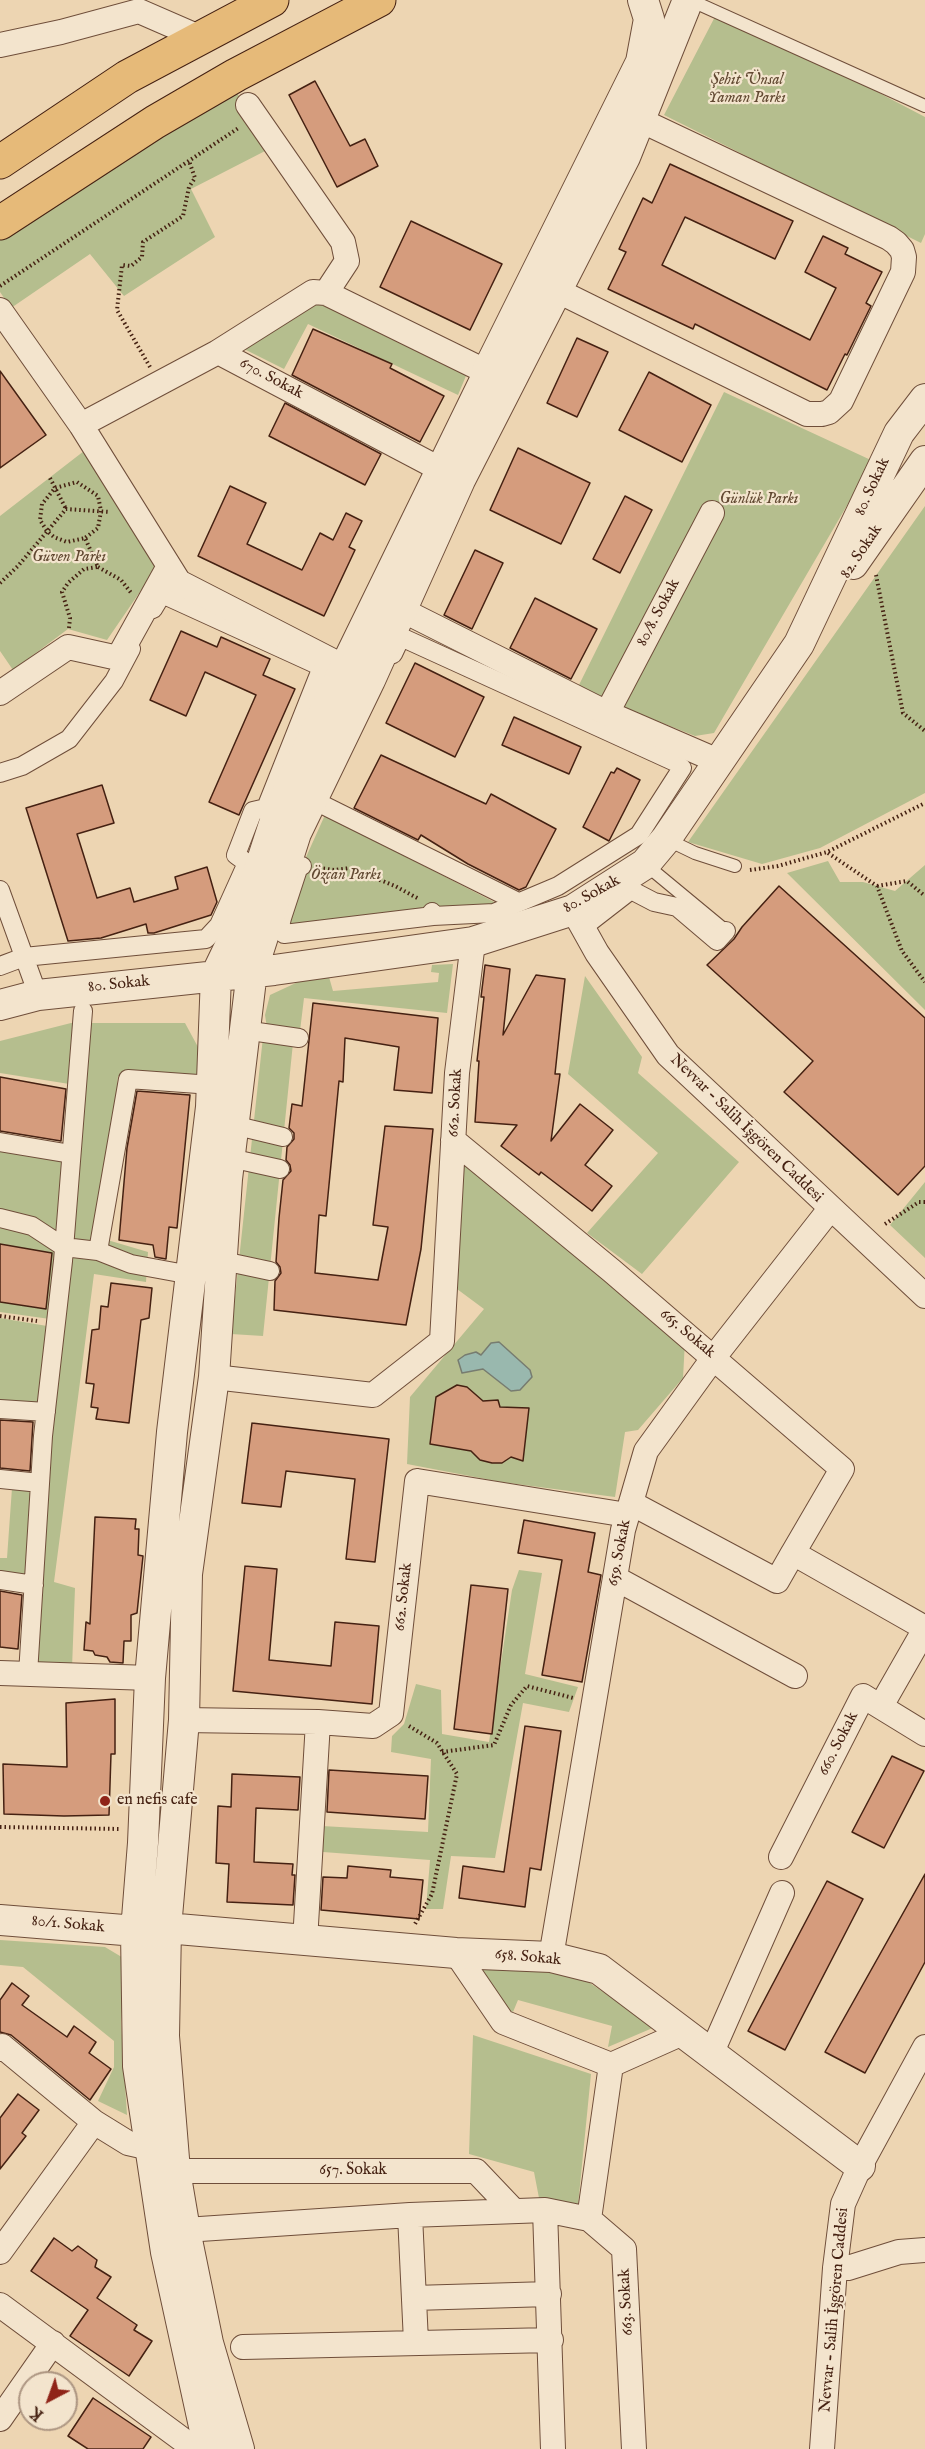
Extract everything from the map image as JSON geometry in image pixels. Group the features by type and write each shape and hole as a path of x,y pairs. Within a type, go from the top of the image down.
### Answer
{"highway":[{"path":"0,162 127,77 272,0"},
{"path":"0,223 155,122 236,75 379,0"}],"street":[{"path":"209,2449 166,2253 138,2066 136,1931 143,1843 150,1678 172,1432 212,1085 216,975 243,919 276,818 357,674 451,475 556,290 625,157 629,114 649,19 643,0"},
{"path":"654,0 672,3 688,0"},
{"path":"239,2449 208,2343 185,2230 175,2170 164,2036 166,1928 184,1720 187,1574 214,1377 230,1158 252,971 296,833 357,674 402,610 487,372 629,114 688,0"},
{"path":"0,45 61,32 139,11 201,38"},
{"path":"252,111 343,242 347,261 326,293"},
{"path":"556,290 807,414 829,412 841,401 903,272 904,257 896,243 629,114"},
{"path":"218,352 313,292 326,293 487,372"},
{"path":"0,310 81,425 179,582 357,674"},
{"name":"670. Sokak","path":"81,425 218,352 451,475"},
{"name":"80. Sokak","path":"0,1005 38,995 252,971 473,942 578,919 645,864 666,839 799,644 899,433 925,399"},
{"name":"82. Sokak","path":"799,644 925,461"},
{"name":"80/8. Sokak","path":"606,713 712,513"},
{"path":"4,683 68,647 118,658 168,566"},
{"path":"0,773 22,766 69,739 114,681 162,594 322,667 266,807 253,811 236,855 247,863 219,925 206,939 24,957 0,966"},
{"path":"402,610 606,713 718,761"},
{"path":"401,637 675,762 682,768 639,835 558,886 494,913 433,914 284,934 279,930 300,866 322,805 401,637"},
{"path":"322,805 518,902"},
{"path":"0,890 38,995"},
{"path":"578,919 631,890 654,902 677,907 717,941 726,932"},
{"name":"Nevvar - Salih İşgören Caddesi","path":"578,919 668,1055 925,1296"},
{"name":"662. Sokak","path":"214,1377 373,1395 442,1341 457,1072 473,942"},
{"path":"28,1674 40,1483 64,1247 83,1011"},
{"path":"244,1030 298,1038"},
{"path":"98,1251 128,1079 212,1085"},
{"path":"234,1125 283,1137"},
{"name":"665. Sokak","path":"453,1140 714,1357 843,1468 793,1553"},
{"path":"0,1142 71,1154"},
{"path":"230,1158 280,1169"},
{"name":"659. Sokak","path":"551,1957 615,1578 629,1509 646,1451 714,1357 830,1209"},
{"path":"0,1218 32,1226 64,1247 98,1251 130,1264 191,1275"},
{"path":"223,1261 270,1271"},
{"path":"0,1409 46,1412"},
{"path":"0,1479 40,1483"},
{"name":"662. Sokak","path":"391,1714 417,1481 629,1509"},
{"path":"629,1509 777,1581 793,1553 925,1628"},
{"path":"615,1578 795,1676"},
{"path":"0,1580 34,1585"},
{"name":"660. Sokak","path":"781,1857 863,1696 881,1706 925,1628"},
{"path":"0,1673 150,1678"},
{"path":"881,1706 925,1734"},
{"path":"184,1720 318,1722 373,1726 391,1714"},
{"path":"305,1941 318,1722"},
{"path":"712,2052 782,1893"},
{"name":"80/1. Sokak","path":"0,1920 136,1931"},
{"name":"658. Sokak","path":"166,1928 456,1953 551,1957 599,1969 712,2052 860,2166"},
{"path":"456,1953 503,2022 611,2066 685,2032"},
{"path":"0,2049 2,2046 94,2122 128,2143 150,2148"},
{"name":"Nevvar - Salih İşgören Caddesi","path":"822,2449 835,2268 843,2204 860,2166 925,2047"},
{"path":"185,2230 410,2215 545,2210 589,2219 611,2066"},
{"path":"0,2252 94,2122"},
{"name":"657. Sokak","path":"175,2170 476,2171 514,2211"},
{"path":"545,2210 553,2449"},
{"path":"410,2215 416,2342"},
{"name":"663. Sokak","path":"589,2219 624,2249 634,2449"},
{"path":"835,2268 848,2268 899,2252 925,2250"},
{"path":"414,2298 549,2294"},
{"path":"0,2305 195,2449"},
{"path":"243,2347 550,2340"},
{"path":"0,2419 53,2343"}],"lane":[{"path":"688,0 925,106"},
{"path":"666,839 695,853 735,866"},
{"path":"645,864 726,932"}],"path":[{"path":"0,286 189,161 252,111"},
{"path":"159,384 117,310 122,265 132,266 142,257 143,242 183,216 189,187 195,178 189,161"},
{"path":"50,478 66,509"},
{"path":"77,482 98,496 101,511 98,528 85,538 67,542 54,537 47,531 40,520 42,504 55,488 77,482"},
{"path":"66,509 136,514"},
{"path":"0,583 66,509"},
{"path":"85,538 98,567"},
{"path":"68,647 70,618 62,592 68,583 84,569 98,567 122,580 126,589 135,597"},
{"path":"876,574 903,713 925,731"},
{"path":"735,866 748,870 778,866 827,852 925,803"},
{"path":"827,852 877,886 902,951 925,982"},
{"path":"300,866 335,870 350,868 372,875 420,899 433,914"},
{"path":"877,886 908,880 925,896"},
{"path":"885,1224 919,1202 925,1202"},
{"path":"0,1316 56,1323"},
{"path":"442,1752 494,1745 511,1705 527,1686 595,1704"},
{"path":"391,1714 437,1743 456,1774 432,1894 402,1948"},
{"path":"0,1827 123,1829"}],"green space":[{"name":"Şehit Ünsal Yaman Parkı","path":"719,9 925,117 925,234 921,243 664,115"},
{"path":"234,87 267,150 191,189 215,237 124,296 90,254 11,308 0,292 0,236"},
{"path":"312,301 324,301 468,371 458,395 308,324 284,369 240,347"},
{"name":"Günlük Parkı","path":"724,392 873,461 714,733 695,736 577,689"},
{"name":"Güven Parkı","path":"84,451 157,567 107,640 68,629 13,670 0,651 0,516"},
{"path":"925,506 925,793 820,848 762,864 688,842"},
{"name":"Özcan Parkı","path":"325,815 498,904 283,929 302,866"},
{"path":"828,861 840,882 863,882 895,891 925,865 925,1010 787,873"},
{"path":"453,964 447,1013 304,998 300,1031 267,1028 265,1015 270,995 298,982 329,977 333,991 438,982 439,973 431,972 432,965"},
{"path":"585,976 642,1057 638,1073 739,1162 642,1274 587,1233 658,1153 568,1074"},
{"path":"71,1023 185,1023 198,1047 199,1082 118,1076 104,1239 148,1252 146,1282 94,1274 54,1582 75,1588 72,1668 32,1667 29,1578 0,1576 0,1558 7,1558 12,1488 44,1490 50,1319 0,1312 0,1141 74,1152 82,1086 0,1073 0,1041"},
{"path":"263,1037 293,1043 263,1336 231,1334"},
{"path":"461,1156 685,1341 683,1378 638,1430 625,1432 615,1497 501,1482 407,1464 410,1397 484,1309 457,1289"},
{"path":"925,1182 925,1258 890,1225"},
{"path":"0,1318 47,1326 41,1407 0,1404"},
{"path":"519,1570 542,1573 525,1674 578,1687 569,1712 523,1703 495,1858 451,1856 443,1909 426,1909 430,1860 323,1852 322,1826 428,1832 431,1759 391,1752 392,1736 404,1724 416,1684 441,1690 442,1734 489,1742 512,1590"},
{"path":"0,1940 105,1947 125,1959 121,2022 127,2115 98,2101 114,2067 114,2041 23,1967 0,1965"},
{"path":"483,1961 584,1979 655,2027 608,2047 612,2026 518,2000 513,2012 497,2004 483,1980"},
{"path":"473,2035 591,2074 578,2205 539,2198 534,2172 469,2154"}],"water":[{"path":"499,1342 530,1370 532,1377 520,1390 511,1391 483,1369 462,1373 458,1360 476,1352 481,1355 491,1343"}],"building":[{"path":"315,81 350,146 365,139 378,166 337,187 289,95"},
{"path":"670,164 793,221 775,259 685,217 662,265 810,340 836,288 805,272 823,236 848,248 845,254 882,272 866,303 871,306 827,390 695,324 693,329 608,289 626,252 619,249 643,198 652,203"},
{"path":"411,221 502,264 470,330 380,287"},
{"path":"313,329 392,364 390,368 444,396 420,442 292,375"},
{"path":"577,338 608,352 577,417 547,403"},
{"path":"0,371 46,435 0,468"},
{"path":"649,372 711,405 682,462 619,430"},
{"path":"285,403 381,454 365,485 269,436"},
{"path":"518,448 590,483 561,544 490,510"},
{"path":"230,486 266,503 247,544 302,570 320,533 333,540 346,513 362,521 349,547 355,550 324,616 198,556"},
{"path":"625,496 652,510 620,573 593,559"},
{"path":"475,550 503,563 472,629 444,615"},
{"path":"535,598 597,629 571,679 510,648"},
{"path":"181,631 217,647 221,637 270,659 263,675 295,689 239,815 209,802 256,695 205,672 186,716 150,700"},
{"path":"415,663 484,697 455,757 386,723"},
{"path":"514,717 581,747 569,774 502,745"},
{"path":"381,755 486,804 491,794 556,829 526,887 519,890 468,864 421,835 418,840 354,808"},
{"path":"617,768 640,780 609,841 583,827 611,772 614,773"},
{"path":"102,785 114,823 77,834 97,898 130,888 134,902 178,889 175,877 207,867 217,902 211,915 154,933 148,933 146,924 101,938 68,941 26,808"},
{"path":"779,886 925,1018 925,1166 898,1195 784,1092 813,1061 707,965 734,939"},
{"path":"485,965 510,969 503,1035 536,975 565,979 555,1074 560,1074 551,1141 580,1104 613,1130 585,1165 612,1186 592,1211 541,1172 539,1175 501,1146 517,1125 475,1122 479,1061 477,1061 484,997 481,997"},
{"path":"313,1003 438,1018 432,1093 394,1090 399,1047 345,1038 343,1082 339,1081 326,1216 319,1215 315,1273 378,1280 388,1227 373,1225 385,1126 433,1129 421,1249 406,1325 274,1310 275,1281 281,1273 276,1262 283,1180 291,1171 286,1160 287,1147 294,1139 294,1133 289,1128 292,1104 302,1106"},
{"path":"0,1077 66,1089 61,1141 0,1131"},
{"path":"137,1091 190,1095 177,1228 169,1227 166,1259 155,1257 153,1245 119,1240 127,1148"},
{"path":"0,1244 52,1253 46,1309 0,1302"},
{"path":"111,1283 152,1288 149,1318 141,1320 129,1423 96,1419 98,1408 91,1407 94,1384 86,1383 92,1330 99,1329 101,1306 108,1307"},
{"path":"457,1385 467,1387 483,1401 498,1400 500,1407 529,1408 523,1461 511,1457 502,1463 492,1463 480,1460 471,1451 430,1444 436,1397"},
{"path":"0,1420 33,1422 30,1471 0,1468"},
{"path":"252,1423 389,1439 375,1562 346,1559 355,1479 286,1471 281,1507 242,1503"},
{"path":"95,1517 136,1519 135,1529 139,1529 138,1555 143,1556 137,1613 131,1615 131,1641 124,1641 123,1663 110,1662 107,1657 84,1650 86,1622 90,1624"},
{"path":"524,1520 595,1533 588,1572 601,1575 582,1682 542,1675 562,1560 518,1553"},
{"path":"245,1566 277,1569 269,1660 331,1666 335,1622 379,1626 372,1704 233,1691"},
{"path":"471,1585 508,1589 492,1734 454,1729"},
{"path":"0,1591 22,1595 18,1649 0,1647"},
{"path":"115,1699 115,1754 111,1754 109,1815 4,1814 3,1764 67,1767 66,1703"},
{"path":"525,1726 561,1731 541,1870 530,1868 525,1907 459,1898 463,1866 504,1872"},
{"path":"892,1756 924,1771 884,1848 852,1832"},
{"path":"329,1770 428,1776 425,1819 327,1812"},
{"path":"232,1774 300,1777 298,1810 256,1808 254,1862 293,1864 292,1875 295,1875 293,1905 227,1902 229,1864 216,1863 218,1806 231,1807"},
{"path":"348,1866 391,1870 390,1877 423,1880 419,1919 321,1910 323,1877 347,1878"},
{"path":"925,1874 925,1962 865,2073 825,2052"},
{"path":"827,1881 863,1899 785,2050 748,2031"},
{"path":"12,1983 29,1996 22,2005 67,2037 74,2026 96,2042 89,2053 111,2069 90,2100 11,2035 0,2032 0,2000"},
{"path":"18,2094 39,2110 22,2133 26,2136 0,2169 0,2118"},
{"path":"54,2238 72,2251 78,2246 97,2260 95,2267 111,2277 97,2298 137,2325 134,2330 152,2341 129,2376 70,2336 88,2310 31,2271"},
{"path":"93,2398 151,2437 143,2449 88,2449 68,2436 71,2431 78,2431 78,2421"}],"place":[{"name":"en nefis cafe","path":"105,1801"}]}
